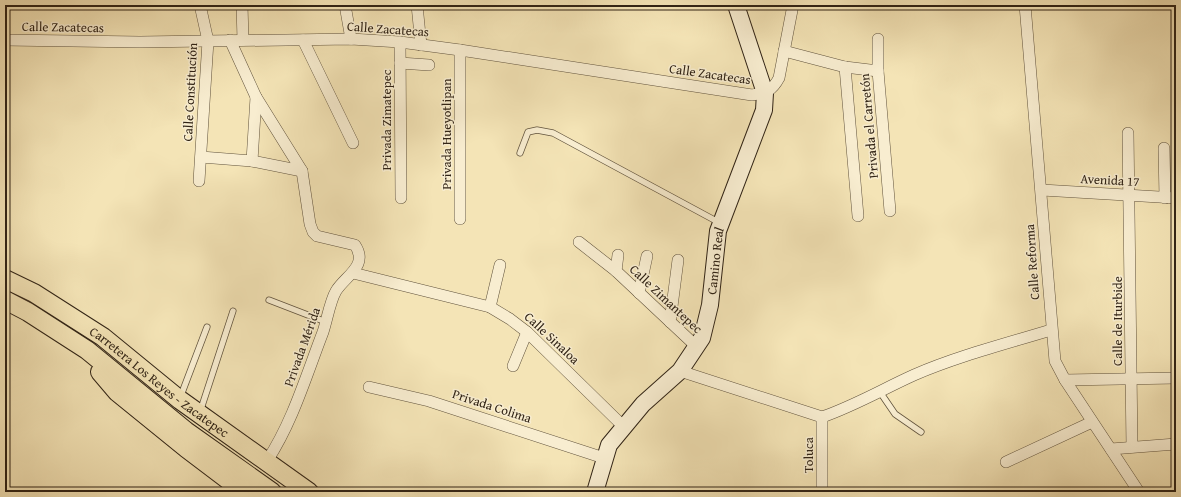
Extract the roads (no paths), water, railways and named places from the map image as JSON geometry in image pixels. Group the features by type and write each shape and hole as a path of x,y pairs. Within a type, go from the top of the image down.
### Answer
{"main road":[{"name":"Camino Real","path":"595,492 609,445 622,426 643,404 680,370 702,338 710,305 714,254 721,224 764,110 765,93 736,5"},
{"name":"Carretera Los Reyes - Zacatepec","path":"5,279 34,293 103,337 180,400 267,460 309,492"},
{"name":"Carretera Los Reyes - Zacatepec","path":"5,300 28,312 87,350 186,431 272,492"},
{"path":"87,350 100,371 117,392 186,448 244,492"}],"street":[{"name":"Calle Constitución","path":"199,182 208,41 200,5"},
{"path":"242,5 243,40"},
{"path":"346,5 351,39"},
{"path":"417,5 421,45"},
{"path":"765,93 773,88 778,78 793,5"},
{"name":"Calle Reforma","path":"1025,5 1042,190 1051,330 1055,361 1065,380 1139,492"},
{"name":"Calle Zacatecas","path":"5,40 140,42 351,39 400,42 752,95 765,93"},
{"name":"Privada el Carretón","path":"878,39 878,71 890,211"},
{"path":"230,40 256,97 302,171"},
{"path":"303,40 353,143"},
{"name":"Privada Zimatepec","path":"400,42 401,198"},
{"name":"Privada Hueyotlipan","path":"460,50 460,219"},
{"path":"784,51 845,67 878,71"},
{"path":"400,63 429,65"},
{"path":"845,67 858,216"},
{"path":"252,161 256,97"},
{"name":"Calle de Iturbide","path":"1128,132 1132,447"},
{"path":"1164,148 1171,198"},
{"path":"200,157 252,161 302,171"},
{"name":"Privada Mérida","path":"267,460 281,438 296,404 336,291 353,273 359,258 359,250 355,245 317,236 313,232 310,224 302,171"},
{"name":"Avenida 17","path":"1042,190 1171,198"},
{"name":"Calle Zimantepec","path":"579,242 616,271 697,347"},
{"path":"616,271 618,255"},
{"path":"639,294 647,256"},
{"path":"670,322 678,260"},
{"path":"490,307 500,265"},
{"name":"Calle Sinaloa","path":"353,273 490,307 510,319 527,332 622,426"},
{"path":"680,370 822,417 880,392 914,375 980,351 1051,330"},
{"path":"512,366 527,332"},
{"path":"1065,380 1176,378"},
{"name":"Privada Colima","path":"368,387 429,401 604,458"},
{"name":"Toluca","path":"822,417 822,492"},
{"path":"1006,462 1092,422"},
{"path":"1111,449 1176,444"}],"lane":[{"path":"520,153 528,132 537,130 553,133 721,224"},
{"path":"269,300 326,322"},
{"path":"200,414 233,311"},
{"path":"180,400 207,328"},
{"path":"880,392 895,414 921,432"}]}
